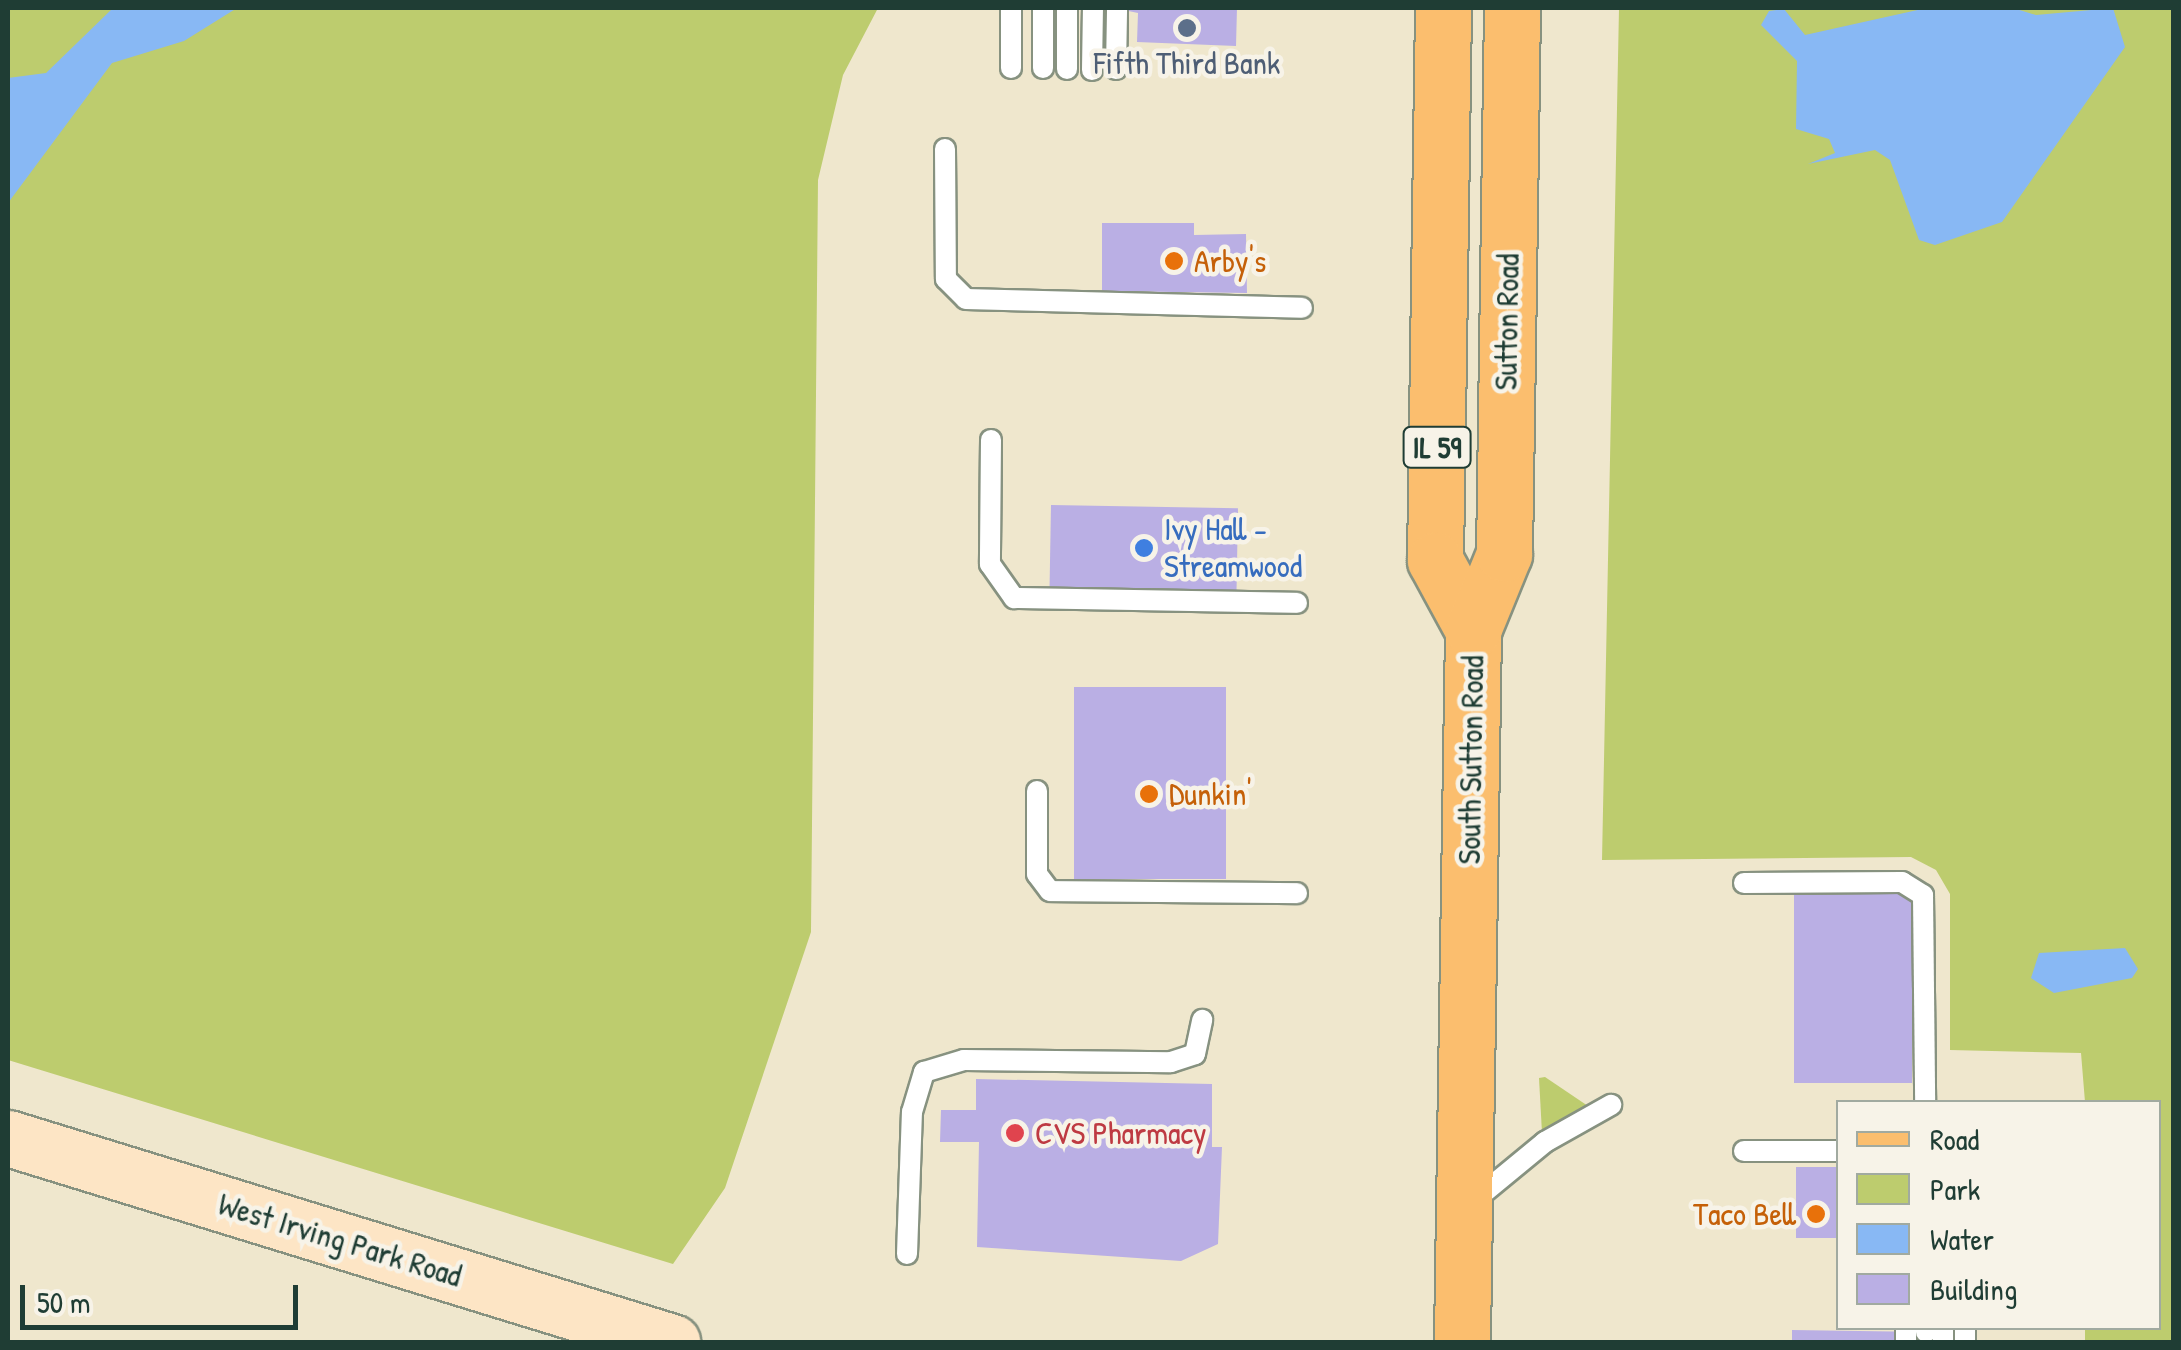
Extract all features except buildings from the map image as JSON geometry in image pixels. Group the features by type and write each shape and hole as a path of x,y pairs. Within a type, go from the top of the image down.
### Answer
{"main road":[{"name":"South Sutton Road","path":"1443,8 1435,560 1473,630 1461,1211 1462,1342"},
{"name":"Sutton Road","path":"1473,630 1504,554 1512,8"},
{"name":"West Irving Park Road","path":"8,1138 672,1342"}],"lane":[{"path":"1012,8 1012,68"},
{"path":"1043,8 1043,68"},
{"path":"1067,8 1067,69"},
{"path":"1092,70 1093,8"},
{"path":"1116,69 1117,10"},
{"path":"945,149 946,279 966,299 1040,304 1302,308"},
{"path":"991,440 990,564 1014,598 1297,603"},
{"path":"1037,791 1037,874 1050,891 1297,893"},
{"path":"1744,883 1902,882 1923,895 1924,1100"},
{"path":"907,1254 912,1112 924,1072 964,1060 1171,1062 1195,1054 1202,1020"},
{"path":"1461,1211 1546,1142 1611,1105"},
{"path":"1744,1150 1836,1151"},
{"path":"1906,1342 1929,1331"}],"green space":[{"path":"8,8 878,8 843,75 818,180 811,932 725,1188 673,1264 8,1060"},
{"path":"1619,8 2173,8 2173,1342 2085,1342 2085,1330 2161,1330 2161,1100 2085,1100 2081,1053 1950,1050 1950,894 1936,870 1911,857 1602,860"},
{"path":"1545,1077 1588,1106 1542,1133 1539,1078"}],"water":[{"path":"113,8 237,8 184,41 112,63 8,203 8,78 46,73"},
{"path":"2013,8 2036,15 2113,8 2125,47 2002,222 1935,245 1919,240 1890,160 1875,150 1808,164 1835,153 1829,139 1796,129 1797,61 1761,25 1769,11 1784,9 1805,35 1922,9"},
{"path":"2125,948 2138,969 2132,978 2054,993 2031,978 2039,953"}],"place":[{"name":"Fifth Third Bank","path":"1187,28"},
{"name":"Arby's","path":"1174,261"},
{"name":"Ivy Hall - Streamwood","path":"1144,548"},
{"name":"Dunkin'","path":"1149,794"},
{"name":"CVS Pharmacy","path":"1015,1133"},
{"name":"Taco Bell","path":"1816,1214"}]}
